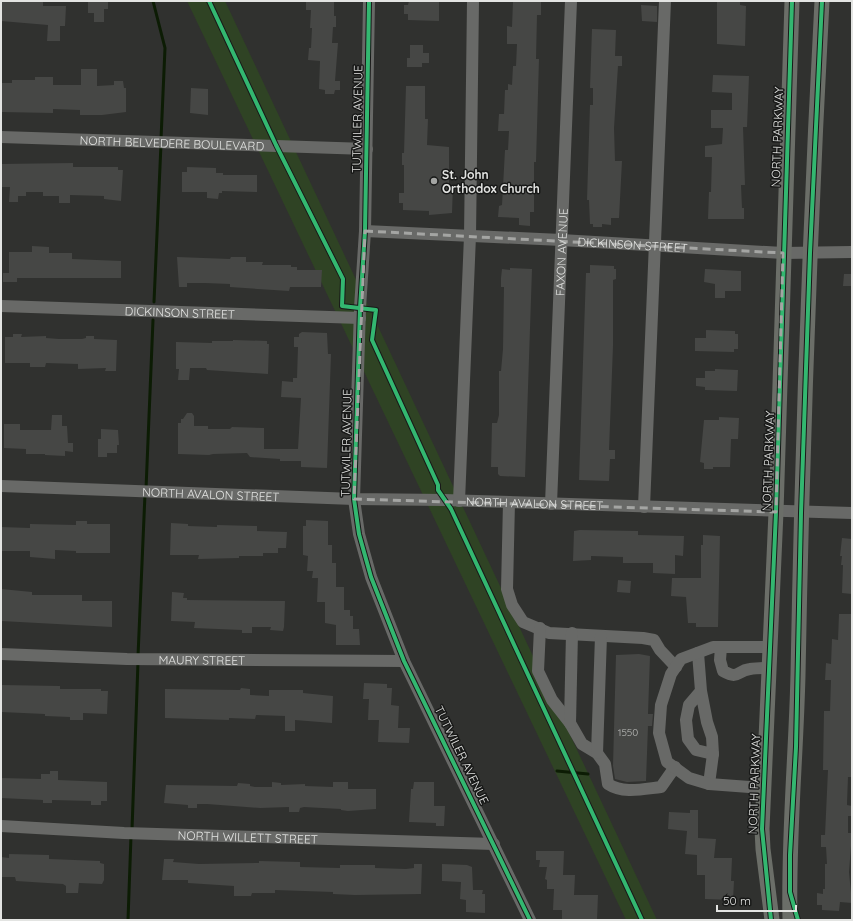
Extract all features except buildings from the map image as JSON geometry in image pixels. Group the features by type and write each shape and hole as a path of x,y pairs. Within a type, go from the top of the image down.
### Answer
{"main road":[{"name":"NORTH PARKWAY","path":"772,920 763,849 763,788 771,647 776,512 792,1"},
{"path":"790,920 796,747 801,512 810,253 822,1"},
{"path":"790,892 798,920"}],"street":[{"name":"TUTWILER AVENUE","path":"368,1 365,231 360,318 354,499 359,534 371,577 404,661 530,920"},
{"path":"459,501 470,236 473,1"},
{"name":"FAXON AVENUE","path":"551,504 570,1"},
{"path":"644,507 665,1"},
{"name":"NORTH BELVEDERE BOULEVARD","path":"1,137 367,149"},
{"name":"DICKINSON STREET","path":"365,231 561,240 783,253 852,252"},
{"name":"DICKINSON STREET","path":"1,306 360,318"},
{"name":"NORTH AVALON STREET","path":"1,486 354,499 509,502 776,512 852,513"},
{"path":"509,502 507,589 512,605 523,622 549,633 643,638 654,640 666,658 676,667"},
{"path":"540,628 538,671 552,700 570,723 582,744 597,753 605,764 608,784 617,790 642,790 661,787 675,767"},
{"path":"570,723 572,634"},
{"path":"597,753 601,636"},
{"path":"763,788 709,784 689,778 667,762 659,733 661,705 671,674 681,659 713,647 771,647"},
{"path":"721,647 720,660 723,671 732,676 738,675 748,669 770,668"},
{"path":"698,653 701,691 707,722 712,737 713,754 709,784"},
{"name":"MAURY STREET","path":"1,654 127,659 404,661"},
{"path":"701,691 690,704 686,720 688,739 696,750 713,754"},
{"name":"NORTH WILLETT STREET","path":"1,826 124,833 494,844"}],"highlighted area":[{"path":"365,231 783,253 776,512 354,499"}],"green space":[{"path":"187,1 225,1 657,920 626,920"}],"waterway":[{"path":"153,1 165,48 161,139"},
{"path":"154,302 161,144"},
{"path":"146,489 153,320"},
{"path":"138,656 145,494"},
{"path":"132,830 138,662"},
{"path":"557,771 588,774"},
{"path":"128,920 131,836"}],"cycle path":[{"path":"209,1 276,145 343,279 342,306 376,310 372,340 438,485 438,490 451,509 642,920"},
{"path":"369,1 365,231 360,308 354,499 359,534 371,577 404,661 530,920"},
{"path":"771,920 762,829 776,512 792,1"},
{"path":"798,920 790,892 790,855 796,747 801,513 810,253 822,1"}],"place":[{"name":"St. John Orthodox Church","path":"434,181"}]}
